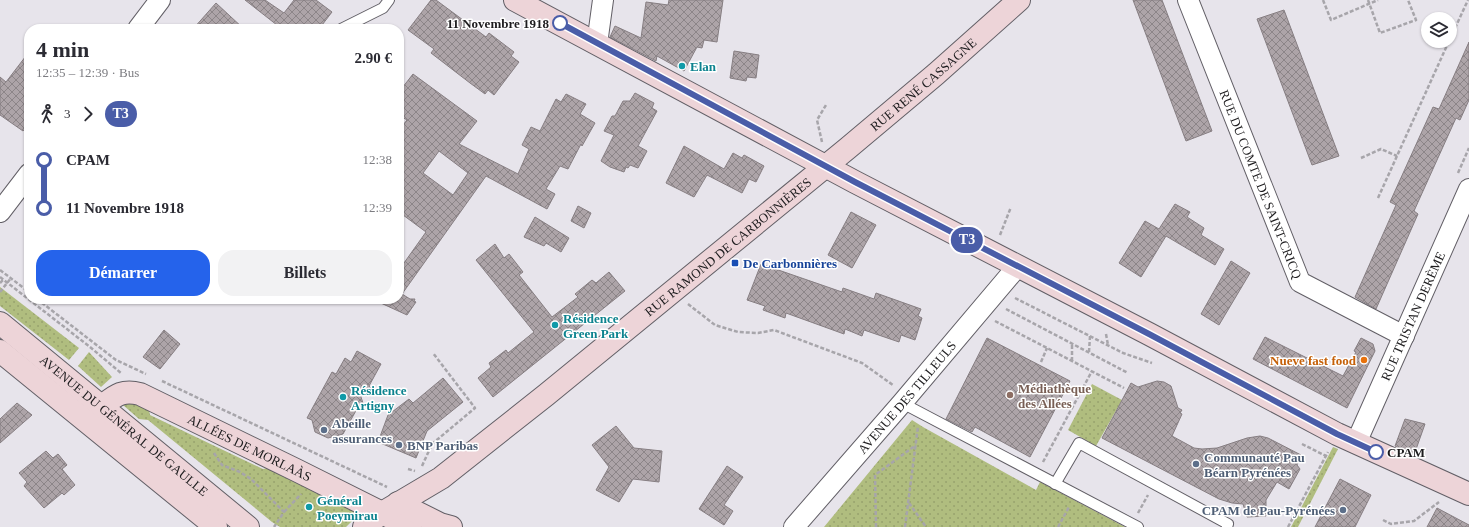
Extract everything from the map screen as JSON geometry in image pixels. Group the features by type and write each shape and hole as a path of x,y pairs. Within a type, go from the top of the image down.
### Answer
{"street":[{"path":"142,24 160,0"},
{"path":"515,0 1017,267 1149,334 1346,438 1469,494"},
{"path":"597,44 603,0"},
{"name":"RUE RENÉ CASSAGNE","path":"826,166 936,74 1019,0"},
{"name":"RUE DU COMTE DE SAINT-CRICQ","path":"1188,0 1300,282 1404,336"},
{"name":"RUE RAMOND DE CARBONNIÈRES","path":"364,527 397,512 442,478 826,166"},
{"path":"0,212 24,181"},
{"name":"RUE TRISTAN DERÈME","path":"1346,438 1404,336 1469,190"},
{"name":"AVENUE DES TILLEULS","path":"794,527 905,400 1017,267"},
{"name":"AVENUE DU GÉNÉRAL DE GAULLE","path":"0,323 248,527"},
{"name":"AVENUE DU GÉNÉRAL DE GAULLE","path":"0,351 216,527"},
{"name":"ALLÉES DE MORLAÀS","path":"102,406 122,393 131,392 140,394 397,512 451,527"}],"lane":[{"path":"351,24 383,8 389,0"},
{"path":"905,400 920,414 1135,526"},
{"path":"1055,484 1079,443 1228,524 1227,527"}],"path":[{"path":"1323,0 1331,20 1378,0"},
{"path":"1368,0 1380,33 1416,20 1408,0"},
{"path":"1457,24 1468,0"},
{"path":"1378,198 1446,48"},
{"path":"826,105 817,120 826,166"},
{"path":"1361,158 1381,149 1397,156"},
{"path":"992,253 1011,207"},
{"path":"0,270 24,288"},
{"path":"0,277 24,296"},
{"path":"0,292 11,278"},
{"path":"0,283 3,280"},
{"path":"1011,296 1123,353 1152,363"},
{"path":"686,302 715,325 738,332 758,333 774,330 862,363 905,400"},
{"path":"34,304 90,347"},
{"path":"44,304 116,360 152,376"},
{"path":"1002,306 1128,373"},
{"path":"991,319 1124,388"},
{"path":"1089,352 1090,336"},
{"path":"1072,343 1072,361"},
{"path":"1041,362 1047,348"},
{"path":"408,469 419,472 432,444 475,408 433,353"},
{"path":"1036,474 1092,371"},
{"path":"158,379 397,512"},
{"path":"905,527 920,414"},
{"path":"1288,527 1326,456 1346,438"},
{"path":"1302,444 1326,456"},
{"path":"876,527 875,475 916,445"},
{"path":"213,451 222,465 240,472 251,479 284,512"},
{"path":"1135,526 1154,484"},
{"path":"274,527 284,512 302,493"},
{"path":"1058,527 1076,495"},
{"path":"1383,520 1391,524 1414,521 1441,500"},
{"path":"908,502 926,527"}],"green space":[{"path":"0,287 79,348 69,360 0,306"},
{"path":"89,352 112,377 101,387 78,366"},
{"path":"1092,384 1122,400 1096,446 1068,430"},
{"path":"129,399 149,410 150,415 263,469 268,468 352,510 355,513 355,518 346,527 280,527 148,420 139,419 123,405"},
{"path":"912,420 1036,490 1040,482 1125,527 824,527"},
{"path":"1333,447 1338,449 1298,527 1291,527"}],"building":[{"path":"245,0 265,0 284,13 294,0 316,0 332,12 323,24 276,24"},
{"path":"431,0 436,0 486,37 489,33 514,52 511,56 519,62 494,95 488,90 485,94 470,83 431,53 434,49 408,30"},
{"path":"669,0 723,0 717,42 704,40 702,48 697,47 684,71 657,56 656,61 610,37 615,26 641,38 646,2 668,5"},
{"path":"1133,0 1162,0 1212,131 1186,141"},
{"path":"216,3 239,24 197,24"},
{"path":"1284,10 1339,156 1312,165 1257,19"},
{"path":"1469,42 1469,100 1460,120 1456,118 1414,211 1418,214 1376,309 1355,297 1396,205 1390,202 1433,107 1439,109"},
{"path":"734,51 759,55 756,78 747,77 746,81 730,78"},
{"path":"24,59 23,131 0,115 0,77 6,82"},
{"path":"413,74 477,121 459,144 518,174 529,149 522,145 531,127 540,131 556,99 561,102 566,94 586,104 580,114 595,123 582,146 581,144 568,169 560,166 546,189 555,194 547,209 486,176 404,291 404,263 426,232 404,216 404,124 407,120 404,118 404,86","holes":["439,151 468,173 453,195 423,173"]},
{"path":"635,93 654,103 652,108 657,111 638,146 647,151 638,168 630,165 628,168 626,167 624,172 610,167 601,161 614,135 604,131 612,116 615,116 623,101 630,101"},
{"path":"684,146 724,169 733,153 742,158 744,155 764,166 756,182 749,179 742,193 707,175 694,197 666,183"},
{"path":"1175,204 1190,212 1187,217 1204,228 1201,235 1224,249 1215,265 1166,236 1141,277 1119,263 1145,221 1159,229"},
{"path":"578,206 591,213 584,228 571,221"},
{"path":"851,212 876,225 852,268 828,255"},
{"path":"535,217 569,238 561,252 546,243 544,246 524,237"},
{"name":"Résidence Green Park","path":"495,244 504,258 509,254 523,272 519,275 552,317 578,297 575,294 592,280 596,283 609,272 625,291 493,397 478,378 491,367 489,363 506,350 508,353 534,332 476,260"},
{"path":"1231,261 1250,273 1219,325 1201,314"},
{"path":"761,264 842,292 843,288 874,299 876,293 921,309 918,316 922,318 915,340 901,335 899,342 864,330 862,336 845,329 844,334 786,313 785,318 763,310 765,306 747,300"},
{"path":"404,295 410,299 415,299 414,301 416,302 407,315 383,304 404,304"},
{"path":"164,330 180,344 160,369 143,357"},
{"path":"1265,337 1343,376 1356,352 1354,351 1361,338 1373,344 1375,351 1347,408 1253,359"},
{"name":"Médiathèque des Allées","path":"987,338 1070,381 1030,457 975,427 972,432 946,419"},
{"name":"Résidence Artigny","path":"357,351 381,364 369,386 373,391 360,394 364,406 358,407 343,434 328,438 315,432 312,420 307,418 332,372 336,374 345,358 351,362"},
{"path":"443,378 463,402 427,431 416,458 378,442 388,415 409,399 413,403"},
{"path":"1157,381 1164,382 1171,386 1178,408 1182,410 1180,413 1182,414 1172,436 1194,448 1217,448 1247,438 1260,436 1268,438 1301,455 1297,465 1300,469 1289,489 1277,482 1266,500 1266,516 1247,517 1243,504 1232,503 1219,499 1102,438 1131,383 1138,387"},
{"path":"17,403 32,415 0,443 0,419"},
{"path":"1405,419 1425,424 1414,455 1395,446"},
{"path":"616,426 634,448 662,451 659,482 633,479 619,502 596,490 609,467 592,445"},
{"path":"46,451 53,458 58,454 67,465 62,469 75,485 64,495 62,493 44,508 24,486 27,482 19,473"},
{"path":"727,466 743,477 724,505 733,511 724,525 699,509"},
{"path":"1340,479 1371,495 1355,527 1315,527"},
{"path":"1437,508 1469,525 1469,527 1427,527"}],"bus line":[{"name":"T3","path":"560,23 855,182 1149,334 1337,434 1376,452"}],"place":[{"name":"11 Novembre 1918","path":"560,23"},
{"name":"Elan","path":"682,66"},
{"name":"De Carbonnières","path":"735,263"},
{"name":"Résidence Green Park","path":"555,325"},
{"name":"Nueve fast food","path":"1364,360"},
{"name":"Médiathèque des Allées","path":"1010,395"},
{"name":"Résidence Artigny","path":"343,397"},
{"name":"Abeille assurances","path":"324,430"},
{"name":"BNP Paribas","path":"399,445"},
{"name":"CPAM","path":"1376,452"},
{"name":"Communauté Pau Béarn Pyrénées","path":"1196,464"},
{"name":"Général Poeymirau","path":"309,507"},
{"name":"CPAM de Pau-Pyrénées","path":"1343,510"}]}
